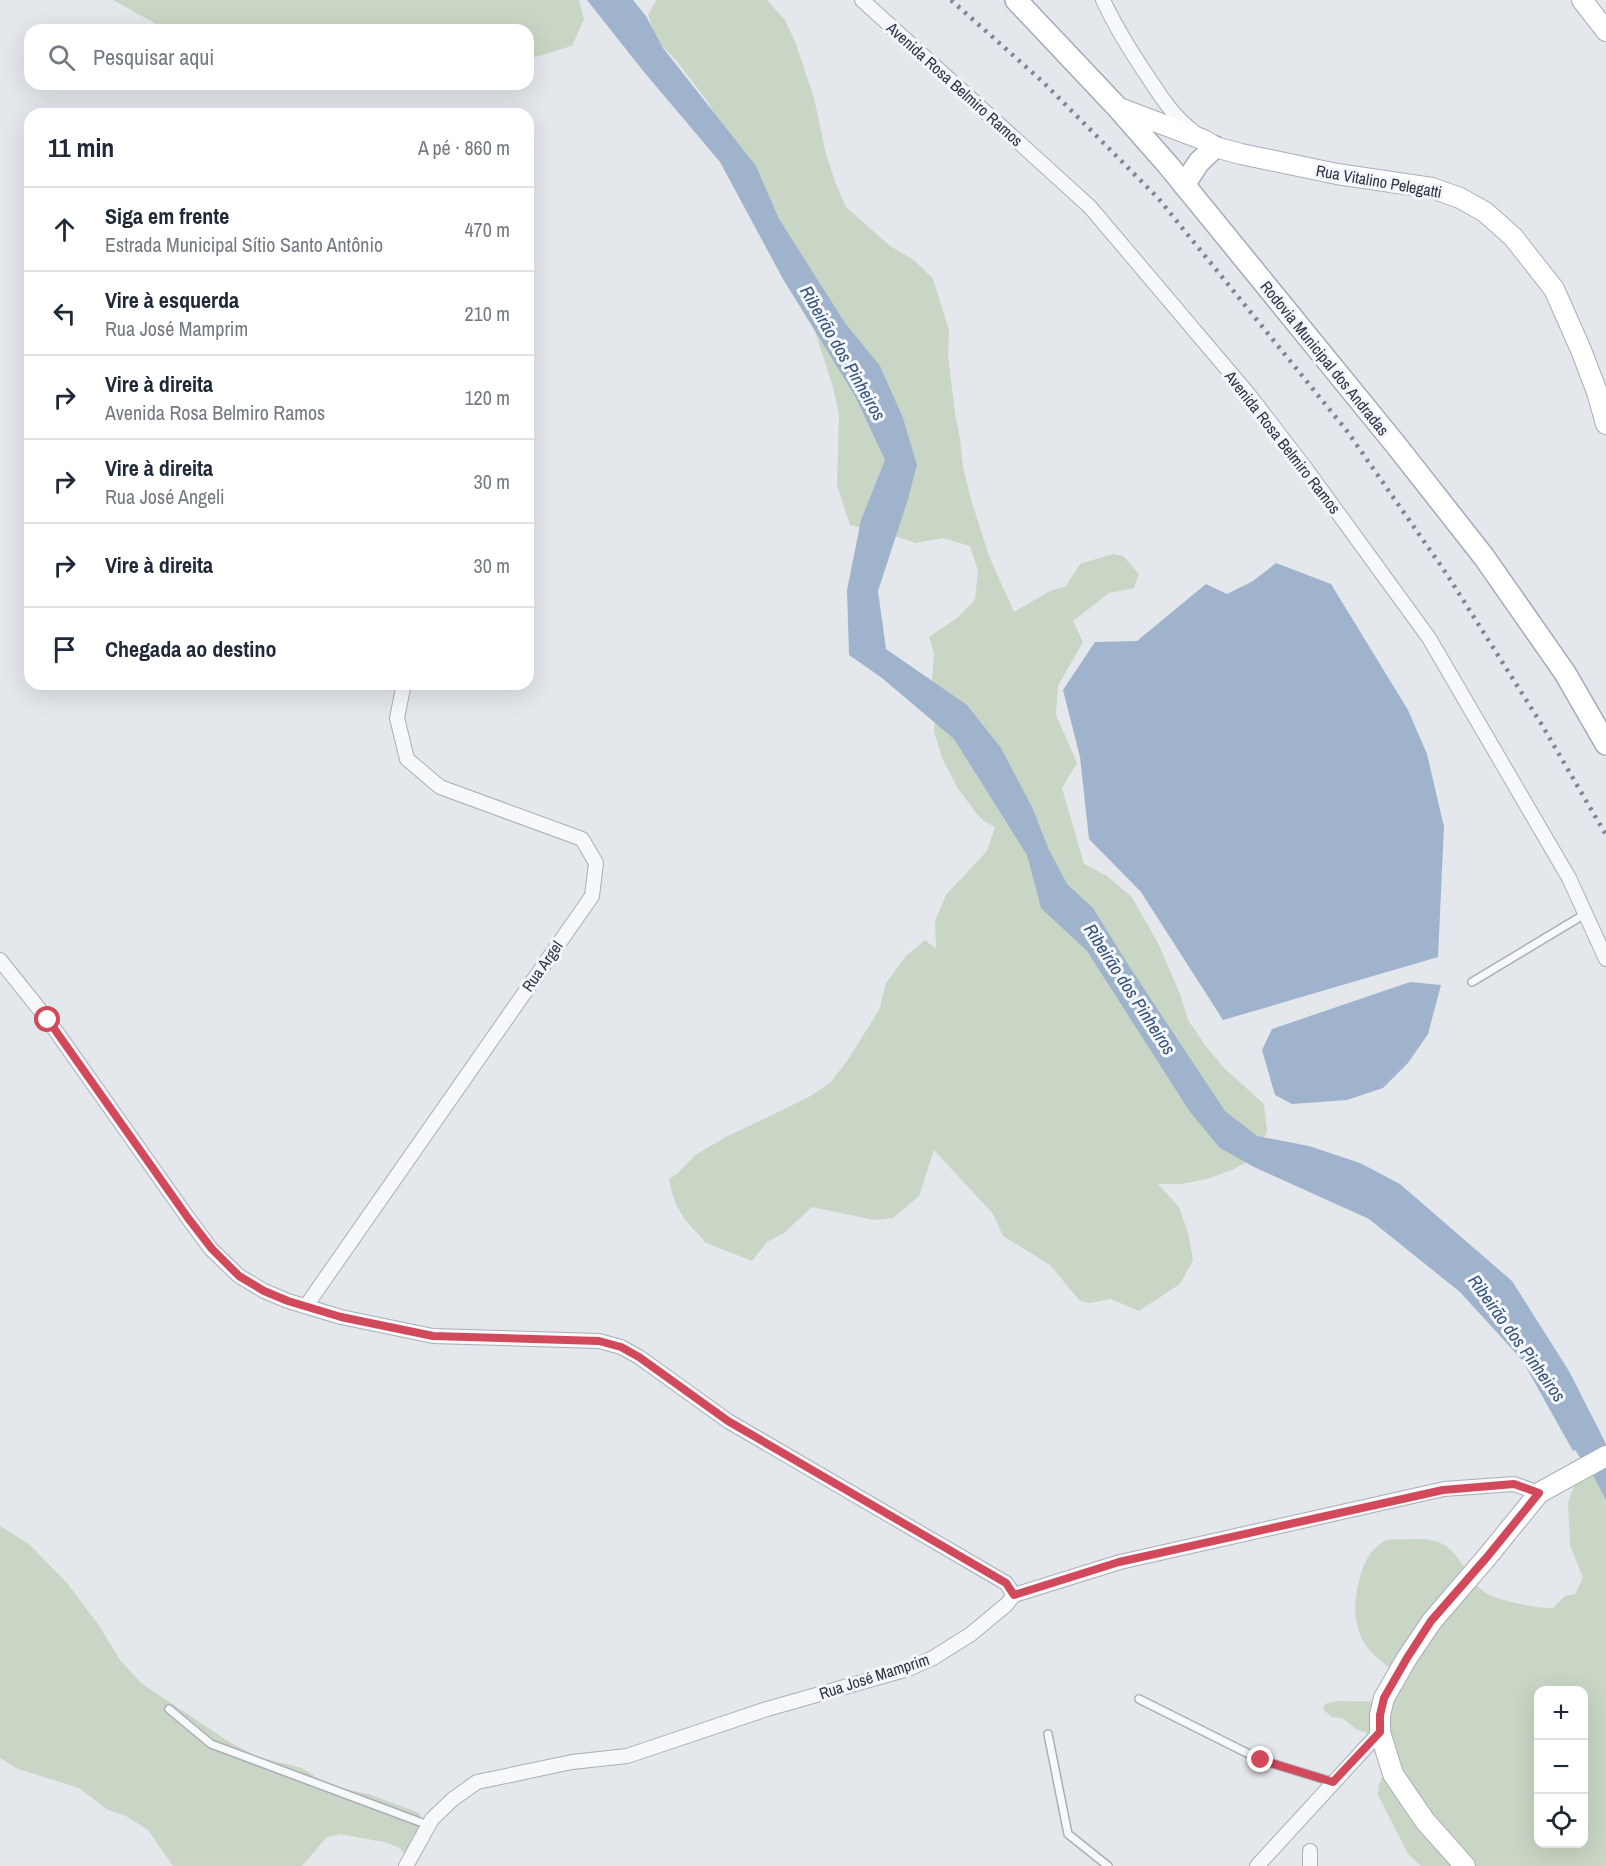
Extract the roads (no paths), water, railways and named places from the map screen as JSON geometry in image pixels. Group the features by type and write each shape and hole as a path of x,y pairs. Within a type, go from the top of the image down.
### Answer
{"main road":[{"name":"Rodovia Municipal dos Andradas","path":"1016,0 1117,107 1184,185 1396,445 1484,557 1565,673 1605,741"},
{"path":"1582,0 1606,31"},
{"name":"Rua Vitalino Pelegatti","path":"1117,107 1241,154 1337,174 1432,188 1460,198 1485,212 1513,237 1554,289 1581,350 1606,424"},
{"path":"1184,185 1210,143"},
{"path":"1466,1866 1425,1821 1393,1774 1380,1732 1380,1715 1384,1698 1431,1621 1539,1493 1606,1455"}],"street":[{"name":"Avenida Rosa Belmiro Ramos","path":"862,0 1090,207 1250,396 1430,638 1569,878 1606,959"},
{"path":"1103,0 1115,26 1162,98 1182,122 1210,143"},
{"name":"Rua Argel","path":"306,1306 592,896 596,863 582,839 440,787 407,759 397,718 403,690"},
{"path":"0,960 48,1020 181,1209 212,1249 239,1276 264,1291 341,1317 433,1336 599,1341 621,1347 639,1357 728,1421 1006,1583 1014,1595"},
{"name":"Rua José Mamprim","path":"405,1866 432,1819 453,1799 477,1782 572,1762 627,1756 767,1709 916,1665 933,1658 971,1634 1006,1605 1014,1595 1119,1562 1443,1490 1514,1484 1539,1493"},
{"path":"1257,1866 1380,1732"},
{"path":"1310,1851 1310,1866"}],"lane":[{"path":"1472,982 1585,914"},
{"path":"1139,1699 1261,1760 1333,1782"},
{"path":"169,1709 211,1744 428,1825"},
{"path":"1048,1734 1068,1834 1108,1866"}],"water":[{"path":"587,0 633,0 646,16 663,48 756,166 779,219 845,323 880,366 903,418 917,465 878,591 886,649 967,705 1001,748 1033,809 1048,848 1067,884 1093,908 1225,1111 1257,1136 1309,1146 1360,1163 1400,1184 1512,1281 1569,1371 1601,1434 1573,1451 1522,1360 1460,1292 1369,1219 1254,1167 1220,1148 1190,1112 1087,951 1041,908 1027,855 954,739 882,678 849,655 847,590 861,520 885,460 855,396 783,279 720,162"},
{"path":"1276,563 1331,584 1408,710 1427,754 1444,827 1438,957 1223,1020 1141,892 1089,839 1080,757 1063,690 1095,642 1137,641 1206,584 1227,594 1253,581"},
{"path":"1410,982 1441,985 1428,1034 1408,1063 1383,1088 1347,1100 1292,1104 1275,1095 1262,1050 1272,1029"},
{"path":"1606,1463 1606,1500 1591,1471"}],"waterway":[{"name":"Ribeirão dos Pinheiros","path":"1567,1408 1591,1447"}],"railway":[{"path":"951,0 1043,82 1158,198 1347,431 1446,573 1542,725 1606,835"}]}
